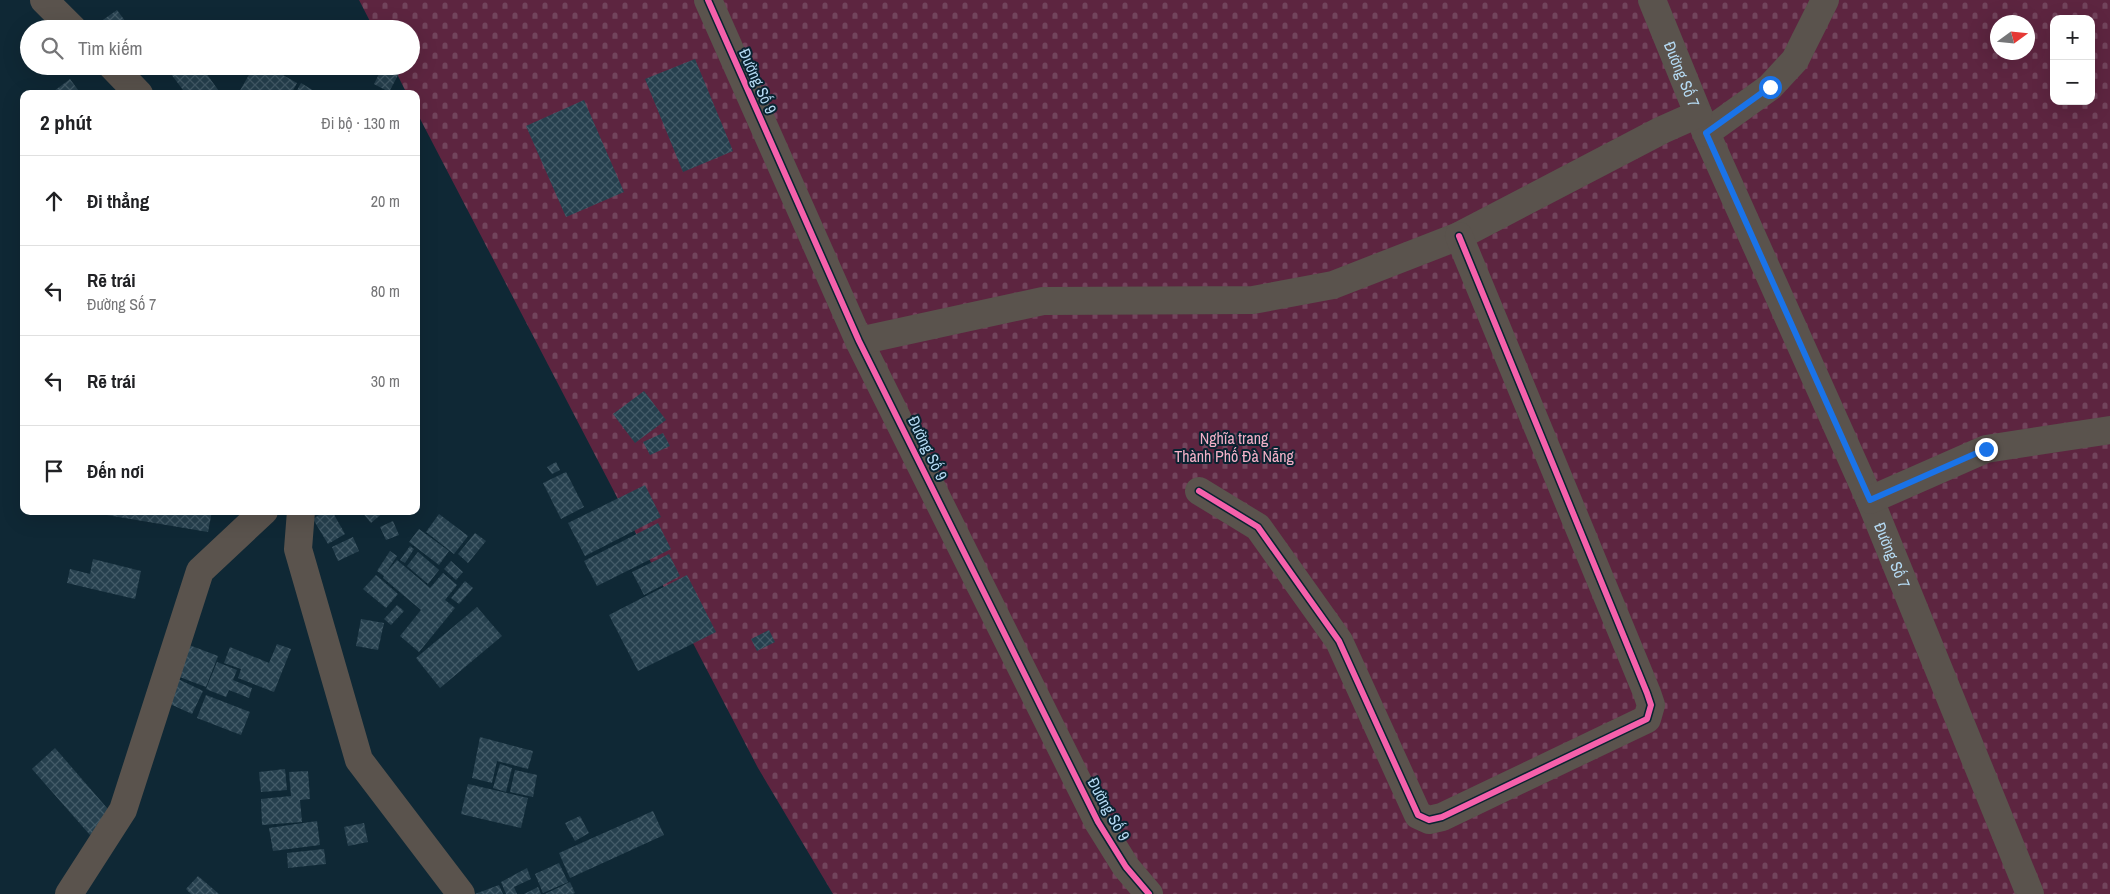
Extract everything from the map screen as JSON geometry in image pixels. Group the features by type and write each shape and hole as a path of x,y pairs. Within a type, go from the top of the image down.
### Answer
{"street":[{"path":"44,0 64,20"},
{"name":"Đường Số 9","path":"708,0 859,341 1098,822 1126,867 1149,894"},
{"name":"Đường Số 7","path":"1652,0 1702,123 1870,500 2030,894"},
{"path":"859,341 1043,301 1253,300 1334,285 1459,236 1653,135 1702,123 1770,87 1795,60 1826,0"},
{"path":"121,75 135,90"},
{"path":"1199,491 1258,527 1339,641 1418,815 1429,820 1442,817 1647,720 1652,705 1459,236"},
{"path":"1870,500 1986,449 2110,430"},
{"path":"69,894 123,810 200,572 260,515"},
{"path":"301,515 298,548 359,760 460,894"}],"green space":[{"name":"Nghĩa trang Thành Phố Đà Nẵng","path":"359,0 2110,0 2110,894 833,894 758,768 420,119 420,90 405,90 398,75 420,75 420,20 369,20"}],"building":[{"path":"117,10 124,20 103,20"},
{"path":"695,59 733,151 683,172 645,79"},
{"path":"172,75 207,75 218,90 183,90"},
{"path":"249,75 283,75 297,83 293,90 240,90"},
{"path":"378,75 398,75 390,90 385,90 374,84"},
{"path":"70,79 78,90 55,90"},
{"path":"301,83 312,90 297,90"},
{"path":"584,100 624,192 566,217 526,126"},
{"path":"644,391 666,420 635,443 613,414"},
{"path":"663,433 670,446 650,455 643,442"},
{"path":"556,462 560,470 552,474 547,467"},
{"path":"566,472 584,507 561,519 543,483"},
{"path":"645,485 661,517 585,556 568,523"},
{"path":"439,514 468,536 454,554 426,532"},
{"path":"107,515 211,515 208,532"},
{"path":"319,515 334,515 345,534 328,544 313,519"},
{"path":"364,515 380,515 371,523"},
{"path":"393,521 399,535 386,540 380,527"},
{"path":"658,523 671,549 597,586 584,561"},
{"path":"419,529 449,551 439,565 409,542"},
{"path":"475,533 486,541 468,563 458,554"},
{"path":"353,537 359,551 338,561 332,547"},
{"path":"410,546 414,549 405,563 400,560"},
{"path":"390,551 397,556 385,574 397,560 430,588 443,573 457,585 445,600 455,608 419,652 400,636 421,610 377,571"},
{"path":"418,552 439,570 428,584 407,566"},
{"path":"669,554 680,576 644,595 632,572"},
{"path":"93,559 141,571 135,599 67,583 70,569 90,574"},
{"path":"451,561 463,572 456,580 444,569"},
{"path":"376,575 398,594 386,608 363,589"},
{"path":"687,575 716,632 638,671 609,615"},
{"path":"465,581 473,588 459,604 451,598"},
{"path":"397,605 404,611 391,625 384,619"},
{"path":"477,607 502,636 440,688 416,658"},
{"path":"361,619 384,623 378,650 356,646"},
{"path":"769,630 775,642 757,651 751,639"},
{"path":"277,644 291,649 274,692 238,678 241,669 224,663 230,647 269,663"},
{"path":"189,645 218,656 206,687 177,676"},
{"path":"217,662 237,670 233,680 252,688 249,698 229,690 226,697 206,689"},
{"path":"178,679 203,691 192,714 168,703"},
{"path":"206,695 250,712 241,735 197,718"},
{"path":"480,737 533,751 528,769 497,761 492,783 472,778"},
{"path":"55,748 113,815 90,835 32,769"},
{"path":"500,764 512,768 506,792 493,788"},
{"path":"285,769 287,790 261,792 259,772"},
{"path":"515,770 537,775 533,797 510,792"},
{"path":"308,771 310,799 300,800 302,822 262,825 261,799 291,796 289,772"},
{"path":"468,784 528,798 521,828 461,814"},
{"path":"653,811 664,835 570,878 559,853"},
{"path":"580,816 589,833 575,841 565,823"},
{"path":"317,821 320,845 273,851 269,828"},
{"path":"364,823 368,842 348,846 344,827"},
{"path":"324,849 326,864 288,868 287,853"},
{"path":"559,863 568,882 543,893 535,874"},
{"path":"527,868 531,879 514,887 517,894 506,894 501,882"},
{"path":"198,876 219,894 191,894 186,889"},
{"path":"570,882 575,893 545,894"},
{"path":"499,885 503,894 475,894"},
{"path":"538,887 541,894 524,894"}],"cycle path":[{"path":"708,0 859,341 1098,822 1126,867 1149,894"},
{"path":"1199,491 1258,527 1339,641 1418,815 1429,820 1442,817 1647,719 1651,705 1647,693 1459,236"}],"route":[{"path":"1770,87 1706,133 1870,500 1986,449"}]}
